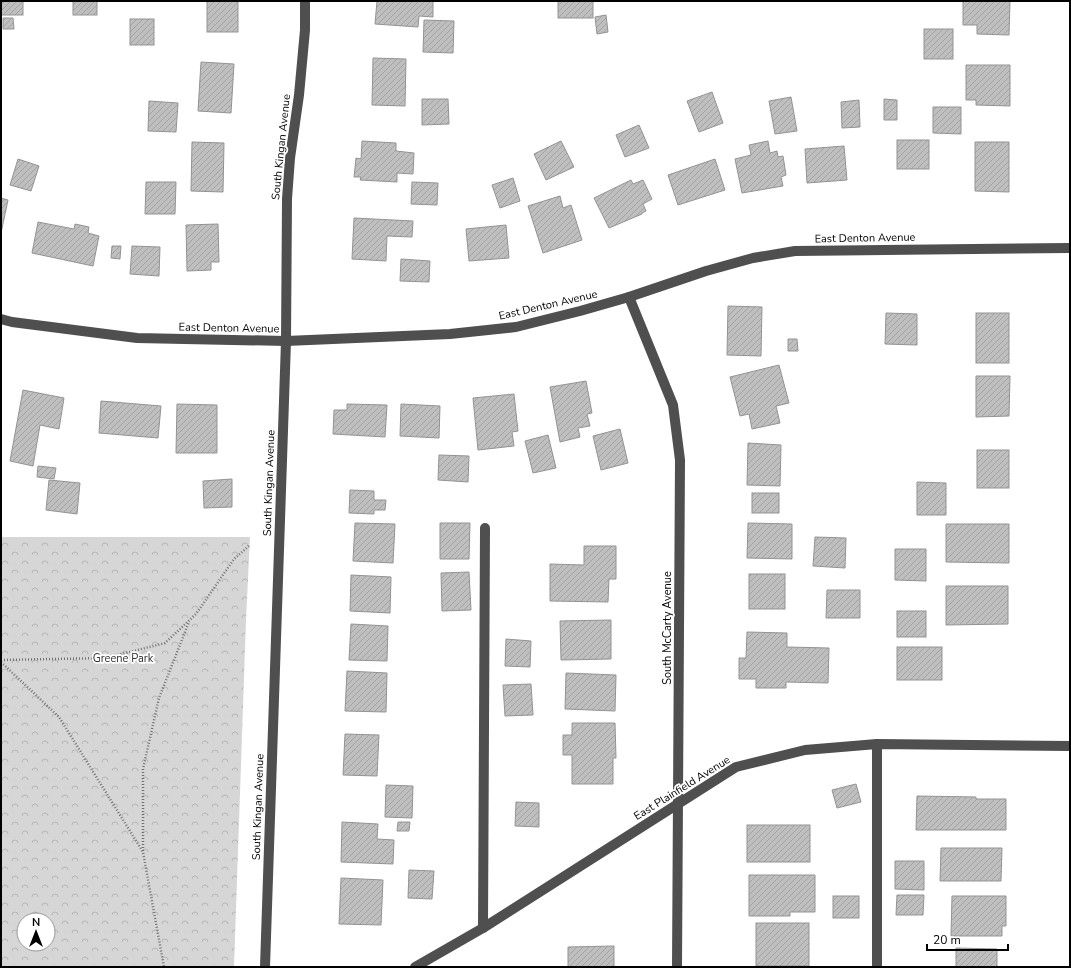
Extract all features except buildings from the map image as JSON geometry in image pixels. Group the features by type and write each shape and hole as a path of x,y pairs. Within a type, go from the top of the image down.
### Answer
{"street":[{"name":"South Kingan Avenue","path":"265,967 286,341 287,199 290,158 299,96 305,1"},
{"name":"East Denton Avenue","path":"1,319 12,322 137,338 286,341 450,334 516,327 630,297 713,269 753,258 795,251 1070,248"},
{"name":"South McCarty Avenue","path":"630,297 673,405 680,460 677,967"},
{"path":"482,928 485,528"},
{"name":"East Plainfield Avenue","path":"415,967 482,928 736,767 805,750 877,744 1070,746"},
{"path":"877,744 877,967"}],"path":[{"path":"1,661 106,658 165,643 196,614 234,559 250,545"},
{"path":"164,967 143,852 143,769 159,698 190,620"},
{"path":"1,661 59,717 143,852"}],"green space":[{"name":"Greene Park","path":"1,537 250,537 234,967 1,967"}]}
